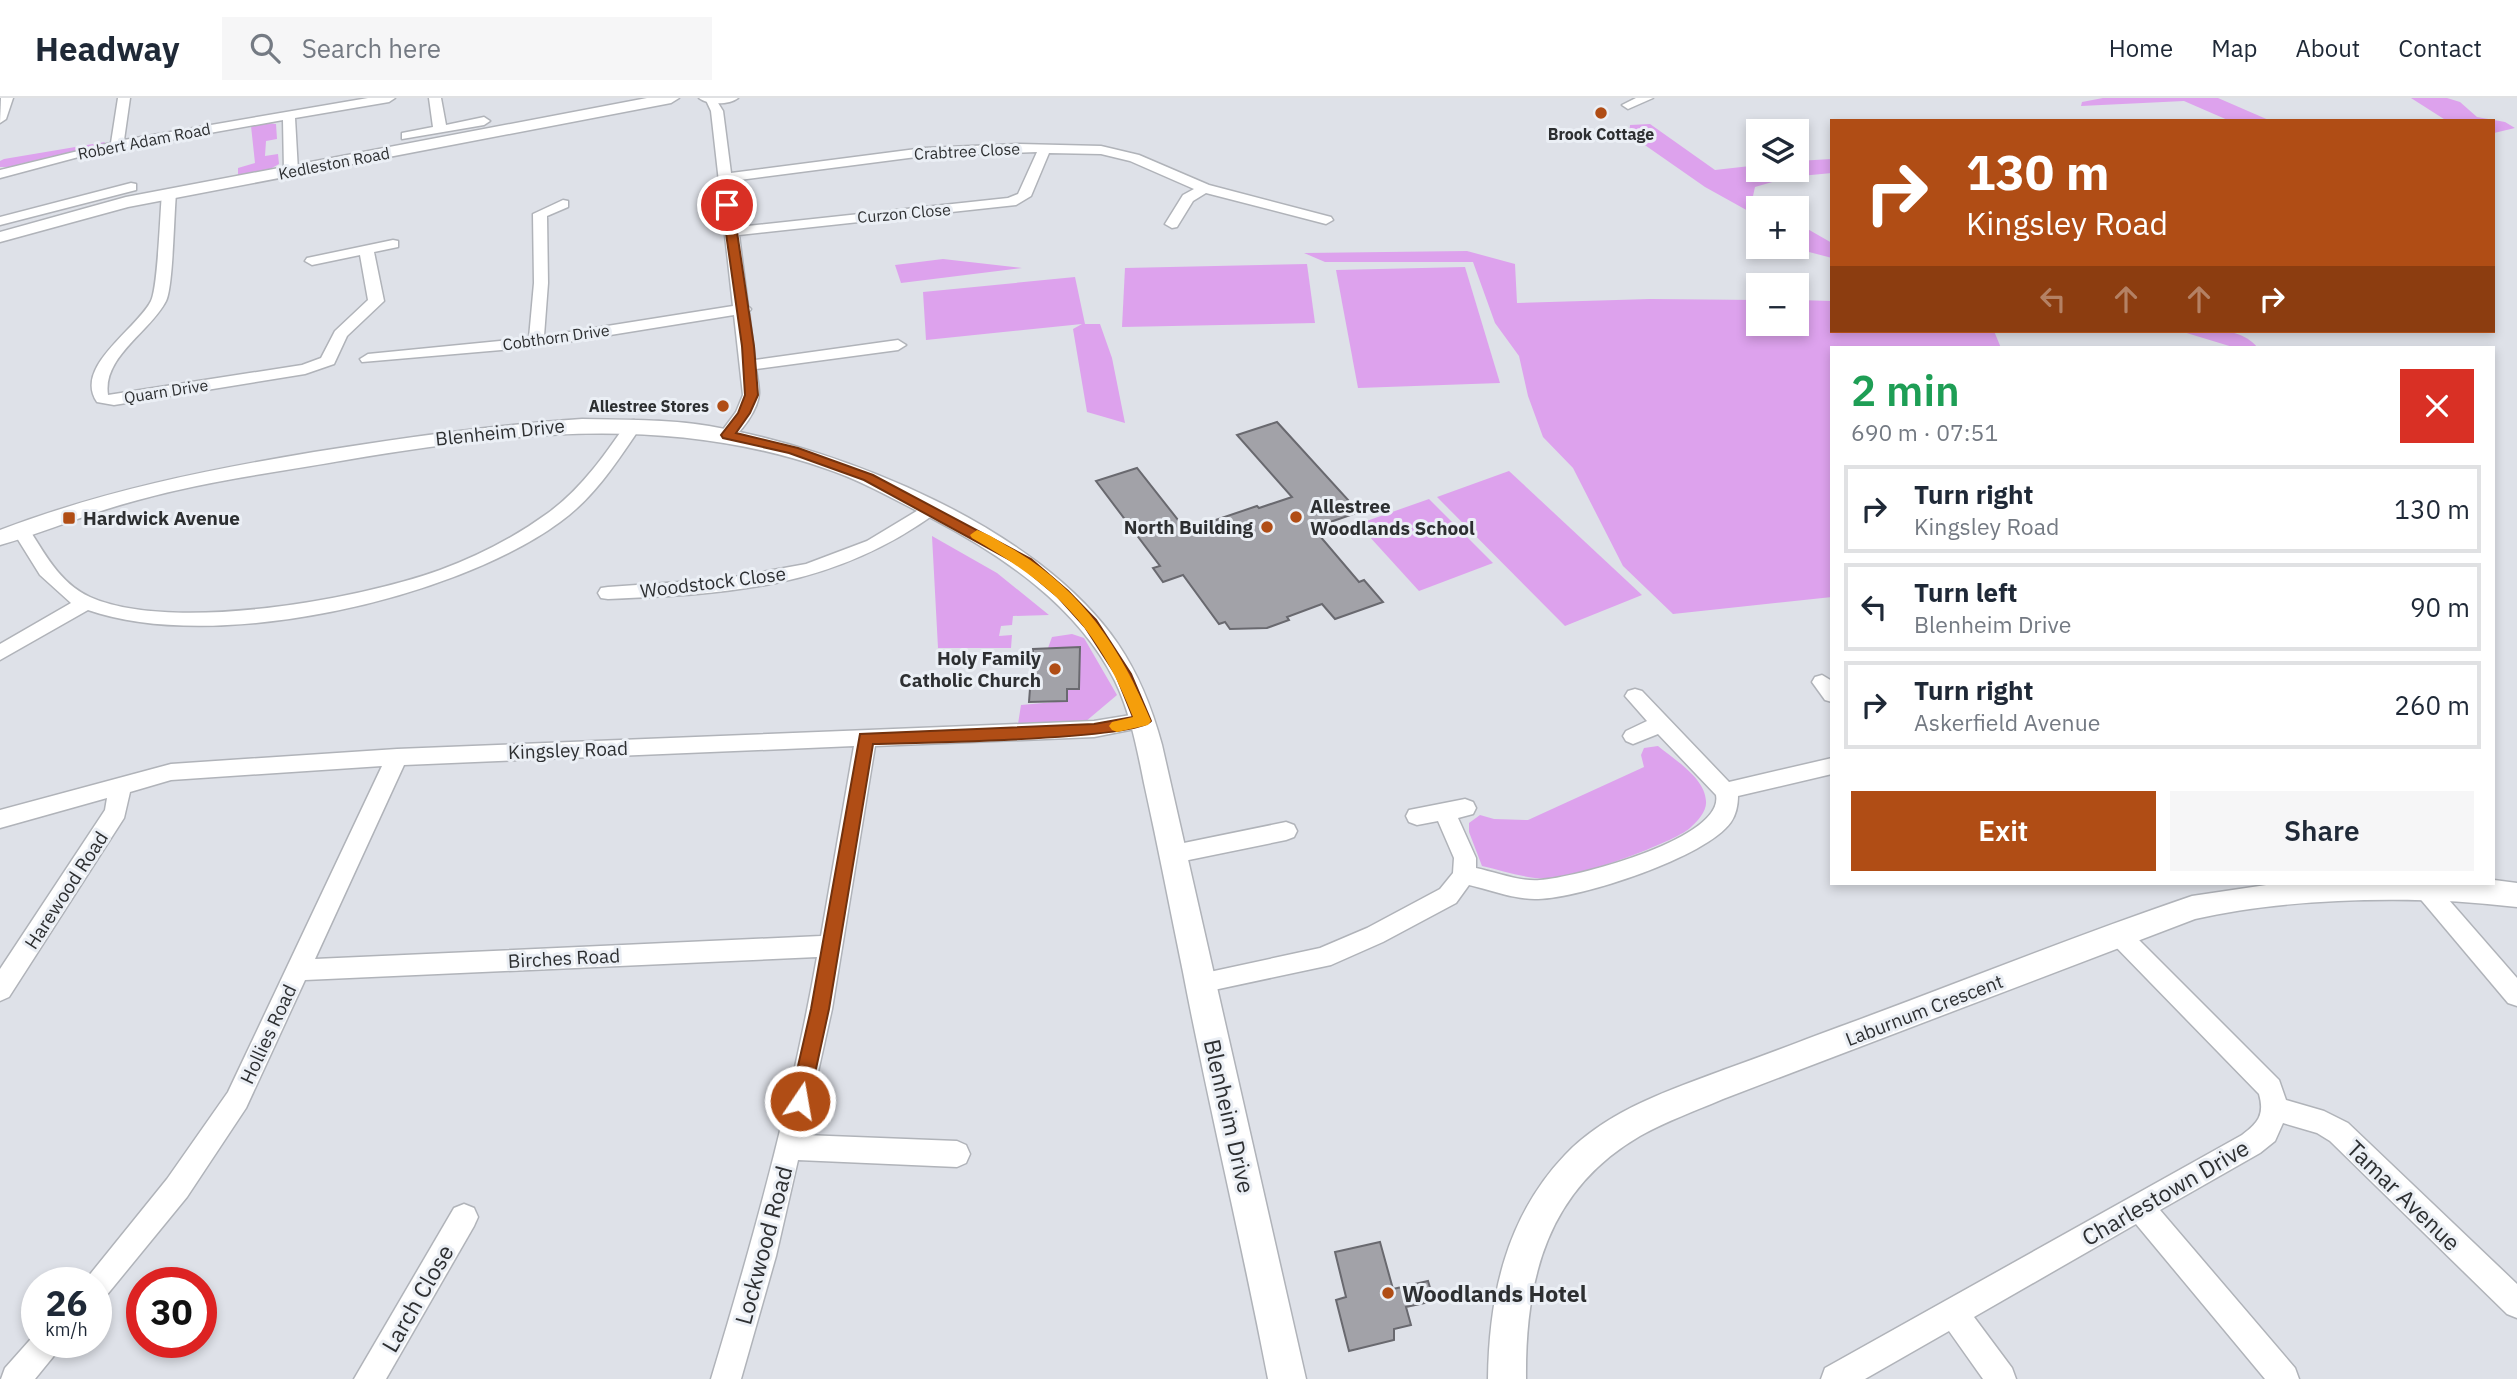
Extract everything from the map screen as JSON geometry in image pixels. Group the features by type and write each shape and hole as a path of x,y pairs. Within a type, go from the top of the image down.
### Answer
{"street":[{"path":"0,119 8,98"},
{"path":"117,145 124,98"},
{"name":"Robert Adam Road","path":"0,174 117,145 384,98"},
{"path":"435,98 440,129"},
{"name":"Kedleston Road","path":"0,237 126,202 671,98"},
{"path":"727,435 749,404 750,365 712,103 730,98"},
{"path":"1628,105 1647,98"},
{"path":"289,116 291,171"},
{"path":"407,136 484,121"},
{"name":"Crabtree Close","path":"724,178 924,152 1045,148 1101,150 1124,155 1204,188 1283,213 1326,220"},
{"name":"Curzon Close","path":"730,232 1011,202 1024,195 1045,148"},
{"path":"0,221 104,186 131,187"},
{"path":"1196,216 1176,218 1188,198 1204,188"},
{"name":"Quarn Drive","path":"169,194 160,299 148,318 107,363 100,378 100,397 126,398 305,369 328,361 340,334 376,301 366,250"},
{"path":"536,342 541,283 534,214 564,204"},
{"path":"312,261 393,244"},
{"name":"Cobthorn Drive","path":"368,359 536,342 743,309"},
{"path":"750,365 889,349"},
{"path":"10,534 59,585 85,603 150,617 226,617 352,601 434,579 512,544 566,508 601,472 634,425"},
{"name":"Blenheim Drive","path":"10,534 148,490 264,467 506,429 634,425 727,435 793,450 831,463 869,477 1026,563 1063,594 1091,624 1133,693 1143,721 1287,1379"},
{"name":"Woodstock Close","path":"608,593 713,586 774,578 809,569 838,561 871,546 930,509"},
{"path":"0,653 85,603"},
{"path":"1464,875 1536,890 1570,886 1656,859 1711,828 1723,817 1728,799 1725,791 1634,696"},
{"name":"Kingsley Road","path":"0,819 172,772 397,757 1094,729 1143,721"},
{"path":"1633,736 1660,724"},
{"name":"Lockwood Road","path":"726,1379 762,1256 820,1009 866,739"},
{"name":"Hollies Road","path":"112,1267 177,1188 237,1100 397,757"},
{"path":"1725,791 1830,766"},
{"name":"Harewood Road","path":"0,990 116,812 120,785"},
{"path":"1200,984 1300,964 1345,949 1439,902 1457,887 1464,875 1465,858 1455,810 1417,816"},
{"path":"1174,854 1286,831"},
{"path":"2425,888 2517,995"},
{"name":"Laburnum Crescent","path":"1507,1379 1508,1329 1514,1286 1524,1246 1563,1183 1606,1140 1635,1123 1712,1089 2192,908 2219,902 2294,894 2425,888 2517,895"},
{"path":"2120,936 2270,1088 2276,1109"},
{"name":"Birches Road","path":"298,970 831,946"},
{"name":"Charlestown Drive","path":"1836,1379 2251,1144 2266,1132 2276,1109"},
{"name":"Tamar Avenue","path":"2276,1109 2324,1123 2339,1132 2517,1304"},
{"path":"789,1147 957,1154"},
{"path":"2139,1206 2284,1379"},
{"name":"Larch Close","path":"369,1379 464,1217"},
{"path":"1954,1313 2001,1379"},
{"path":"16,1379 34,1358"}],"shaded area":[{"path":"2103,98 2218,98 2266,119 2225,119 2184,101 2081,106 2082,102"},
{"path":"2411,98 2447,98 2460,102 2477,117 2488,119 2444,119"},
{"path":"2495,120 2505,122 2515,128 2495,133"},
{"path":"276,124 277,139 266,141 265,156 278,154 279,164 265,172 238,177 238,168 255,163 251,126"},
{"path":"1650,124 1715,170 1746,166 1746,182 1772,182 1755,187 1753,196 1746,196 1746,210 1705,187 1629,134 1630,125"},
{"path":"105,142 16,167 0,167 0,161 4,159"},
{"path":"1830,159 1830,173 1809,175 1809,160"},
{"path":"1809,230 1830,242 1830,257 1809,252"},
{"path":"1467,251 1515,264 1517,303 1650,299 1746,300 1746,336 1809,336 1809,300 1830,301 1830,333 1995,333 2000,346 1830,346 1830,597 1673,614 1623,566 1573,468 1543,437 1528,396 1519,356 1495,323 1473,262 1325,262 1304,253"},
{"path":"943,259 1022,268 901,283 895,265"},
{"path":"1307,264 1315,323 1122,327 1125,268"},
{"path":"1465,267 1500,383 1358,388 1336,270"},
{"path":"1075,277 1085,324 1100,324 1112,358 1125,423 1087,412 1073,329 1082,324 926,340 923,292"},
{"path":"2187,333 2232,333 2242,336 2256,346 2229,346"},
{"path":"1509,471 1642,595 1565,626 1437,497"},
{"path":"1429,499 1493,563 1419,591 1358,524"},
{"path":"932,536 997,573 1049,615 1013,616 1012,625 1001,626 999,636 1012,635 1011,648 938,648"},
{"path":"1072,634 1084,638 1117,695 1085,722 1018,724 1021,705 1066,701 1067,689 1079,688 1048,648 1052,637"},
{"path":"1658,746 1695,777 1704,793 1705,808 1690,828 1646,850 1567,876 1537,878 1482,866 1469,832 1469,823 1480,815 1494,819 1528,820 1644,767 1641,755 1644,748"}],"building":[{"name":"North Building","path":"1277,422 1359,512 1313,528 1359,582 1364,580 1383,602 1335,619 1322,604 1267,628 1230,629 1225,622 1219,624 1183,575 1163,582 1153,568 1160,566 1096,481 1137,468 1186,530 1257,506 1259,508 1292,497 1237,435"},
{"name":"Holy Family Catholic Church","path":"1080,647 1079,689 1067,689 1067,701 1029,702 1033,649"},
{"name":"Woodlands Hotel","path":"1380,1242 1393,1289 1428,1281 1434,1301 1406,1307 1411,1325 1394,1329 1394,1340 1349,1351 1336,1300 1346,1297 1335,1252"}],"slow traffic":[{"path":"977,535 1026,563 1063,594 1091,624 1124,674 1143,721 1117,726"}],"place":[{"name":"Brook Cottage","path":"1601,113"},
{"name":"Allestree Stores","path":"723,406"},
{"name":"Allestree Woodlands School","path":"1296,517"},
{"name":"Hardwick Avenue","path":"69,518"},
{"name":"North Building","path":"1267,527"},
{"name":"Holy Family Catholic Church","path":"1055,669"},
{"name":"Woodlands Hotel","path":"1388,1293"}],"route":[{"path":"727,205 748,346 751,395 744,413 727,435 793,450 869,477 1026,563 1063,594 1091,624 1124,674 1143,721 1094,729 866,739 820,1009 800,1101"}]}
